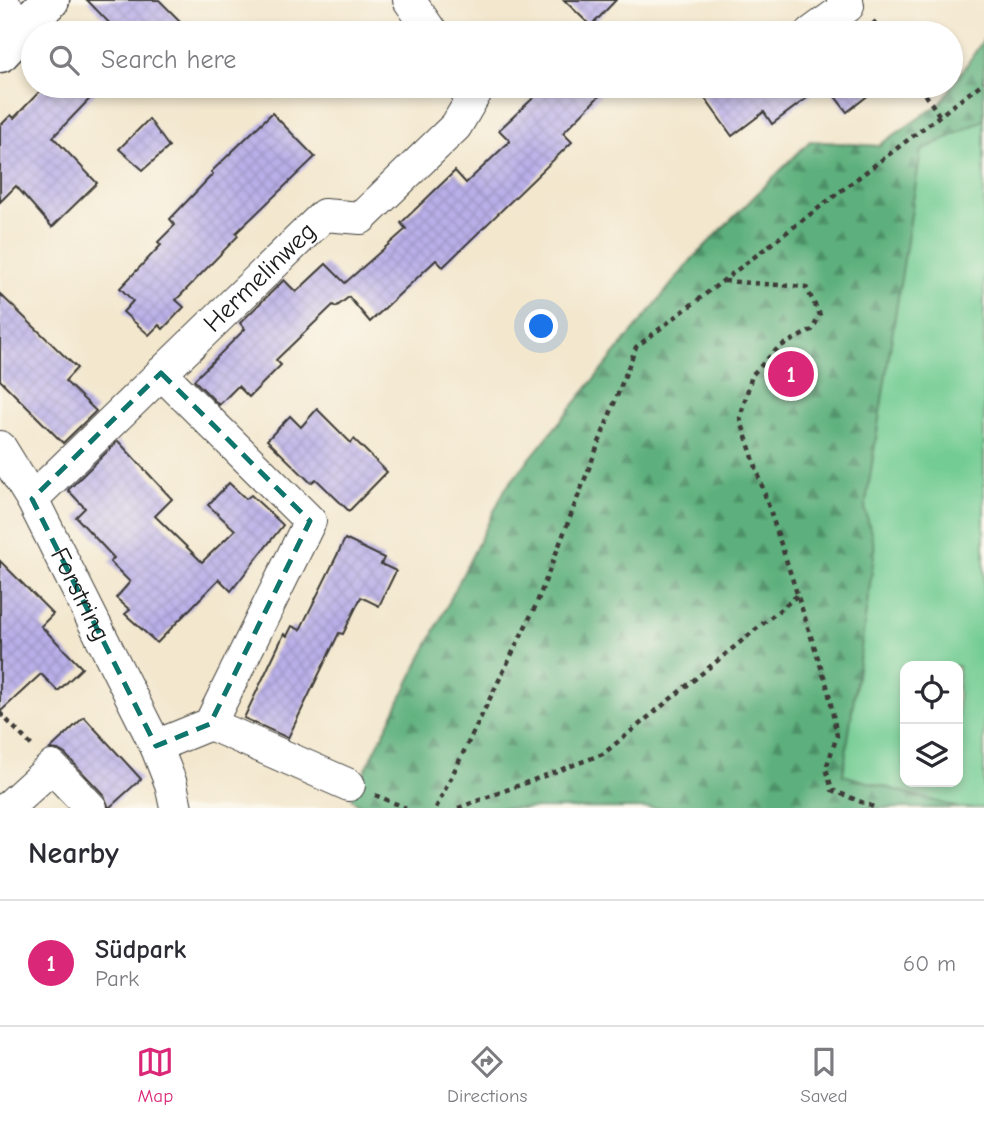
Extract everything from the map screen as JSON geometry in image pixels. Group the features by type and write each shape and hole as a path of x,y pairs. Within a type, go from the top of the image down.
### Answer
{"street":[{"path":"8,27 50,0"},
{"path":"410,0 424,21"},
{"path":"827,21 848,6 843,0"},
{"name":"Hermelinweg","path":"32,499 324,215 361,218 456,127 473,98"},
{"path":"156,746 210,724 310,521 161,373"},
{"name":"Forstring","path":"1,449 32,499 156,746 171,784 176,808"},
{"path":"210,724 349,785"},
{"path":"7,808 52,767 91,808"}],"path":[{"path":"963,97 984,82"},
{"path":"928,98 939,115"},
{"path":"436,808 536,605 636,347 962,98"},
{"path":"723,281 806,287 820,316 812,330 779,347 752,375 740,418 828,689 837,736 826,768 832,790 876,808"},
{"path":"458,808 603,754 798,595"},
{"path":"0,713 52,767"}],"highlighted area":[{"path":"161,373 310,521 210,724 156,746 32,499"}],"green space":[{"path":"984,39 984,808 364,808 692,259 810,141 878,146 944,98 963,98 963,70"},
{"path":"984,39 984,120 921,151 865,509 875,549 843,775 959,808 364,808 351,799 505,489 692,259 810,141 878,146 944,98 963,98 963,70"}],"building":[{"path":"87,0 159,0 180,21 107,21"},
{"path":"564,0 616,0 596,21 586,21"},
{"path":"33,98 90,98 53,137 97,183 52,227 16,186 0,202 0,126 11,115 14,118"},
{"path":"533,98 597,98 563,133 572,142 443,267 436,260 370,322 349,297 336,307 333,305 276,360 281,365 249,397 238,386 219,405 194,380 245,329 240,323 284,280 296,292 326,264 345,283 406,229 401,223 455,171 466,183 510,141 499,130"},
{"path":"705,98 807,98 772,124 764,112 732,136"},
{"path":"836,98 865,98 847,112"},
{"path":"272,113 315,157 236,233 238,236 176,300 184,307 163,329 159,325 149,335 123,312 133,301 120,288 161,245 158,242 175,225 170,219 213,174 211,172"},
{"path":"149,119 169,147 143,170 119,149"},
{"path":"0,294 77,368 65,381 96,411 63,443 0,380"},
{"path":"317,409 351,443 354,439 387,472 349,511 316,479 311,483 267,440 290,416 301,427"},
{"path":"118,441 172,499 155,516 202,562 235,530 208,505 229,483 246,499 251,495 283,525 231,591 219,579 157,643 125,614 130,610 116,598 130,582 110,562 114,558 76,517 85,508 68,490"},
{"path":"345,539 384,558 381,564 396,571 379,606 361,597 343,634 339,633 288,738 244,718 284,634 287,636 292,626 300,630"},
{"path":"0,561 53,614 41,626 82,668 58,691 41,674 0,712"},
{"path":"84,717 141,779 109,808 104,795 65,754 50,749"}],"place":[{"name":"Südpark","path":"791,374"}]}
